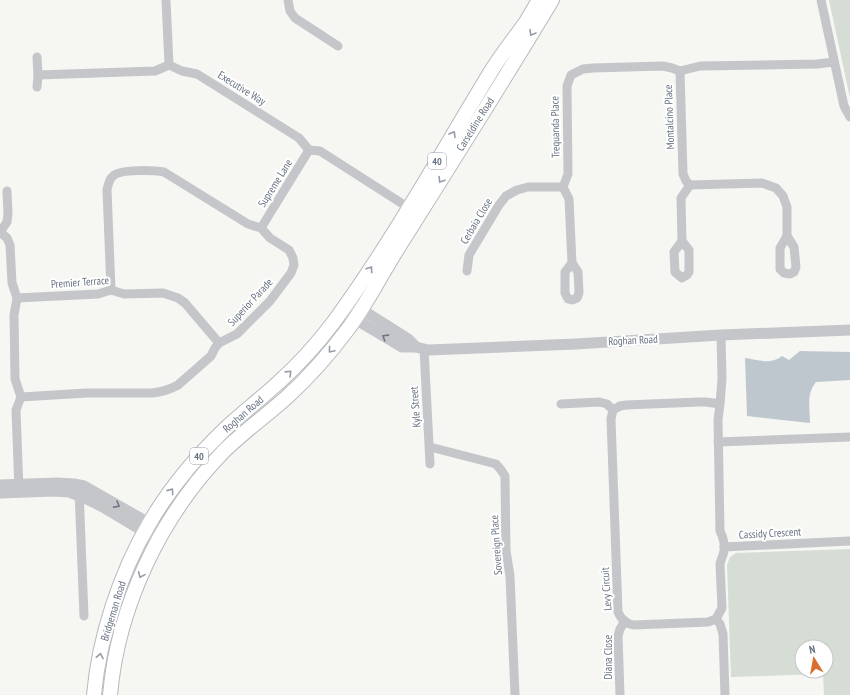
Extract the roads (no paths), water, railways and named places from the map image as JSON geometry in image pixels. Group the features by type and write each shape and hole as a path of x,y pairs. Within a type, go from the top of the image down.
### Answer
{"main road":[{"name":"Carseldine Road","path":"345,306 409,208 492,70 539,0"},
{"name":"Carseldine Road","path":"358,315 552,0"},
{"name":"Roghan Road","path":"147,528 176,483 209,445 293,369 313,348 345,306"},
{"name":"Roghan Road","path":"161,536 184,499 209,468 238,439 299,386 336,344 358,315"},
{"name":"Bridgeman Road","path":"94,695 103,640 109,618 125,574 147,528"},
{"name":"Bridgeman Road","path":"110,695 118,647 130,602 139,579 161,536"}],"street":[{"path":"38,75 155,71 169,65 166,0"},
{"path":"288,0 290,11 295,18 338,46"},
{"path":"821,0 844,106 850,117"},
{"path":"37,57 37,87"},
{"name":"Montalcino Place","path":"690,185 686,181 683,174 680,71 700,66 817,64 834,62"},
{"name":"Executive Way","path":"169,65 182,71 197,74 299,138 309,150 320,151 409,208"},
{"name":"Trequanda Place","path":"563,187 568,174 566,86 571,75 584,69 593,68 664,66 680,71"},
{"name":"Supreme Lane","path":"261,228 309,150"},
{"name":"Superior Parade","path":"21,397 87,393 162,392 172,389 211,356 219,343 236,334 270,301 291,273 294,265 289,250 270,238 261,228 248,224 164,172 120,172 113,176 108,182 107,190 111,290"},
{"path":"682,241 681,198 690,185 762,183 776,188 783,196 787,207 787,236"},
{"name":"Cerbaia Close","path":"467,271 469,255 506,196 517,190 528,187 563,187"},
{"path":"563,187 569,199 572,263"},
{"path":"7,191 7,222 0,232 7,238 10,245 12,283 17,298 14,315 15,379 21,397 16,410 19,488"},
{"name":"Premier Terrace","path":"17,298 98,294 111,290 124,294 163,293 178,298 185,303 219,343"},
{"name":"Roghan Road","path":"345,306 402,347 438,350 850,330"},
{"name":"Cassidy Crescent","path":"721,336 722,379 718,420 718,442 720,531 724,541 724,547 850,541"},
{"name":"Kyle Street","path":"420,348 430,447 430,464"},
{"path":"561,404 599,402 607,404 613,410 626,404 706,402 720,404"},
{"name":"Levy Circuit","path":"613,410 611,419 618,612 621,618 630,625 634,626 708,622 716,619"},
{"path":"718,442 850,437"},
{"name":"Sovereign Place","path":"430,447 496,464 505,476 506,551 510,576 515,695"},
{"path":"0,493 19,488 57,483 84,486 161,536"},
{"path":"0,485 69,492 147,528"},
{"path":"79,485 84,616"},
{"path":"724,547 724,552 720,560 722,608 716,619 720,624 723,634 725,695"},
{"name":"Diana Close","path":"620,695 618,636 625,621"}]}
